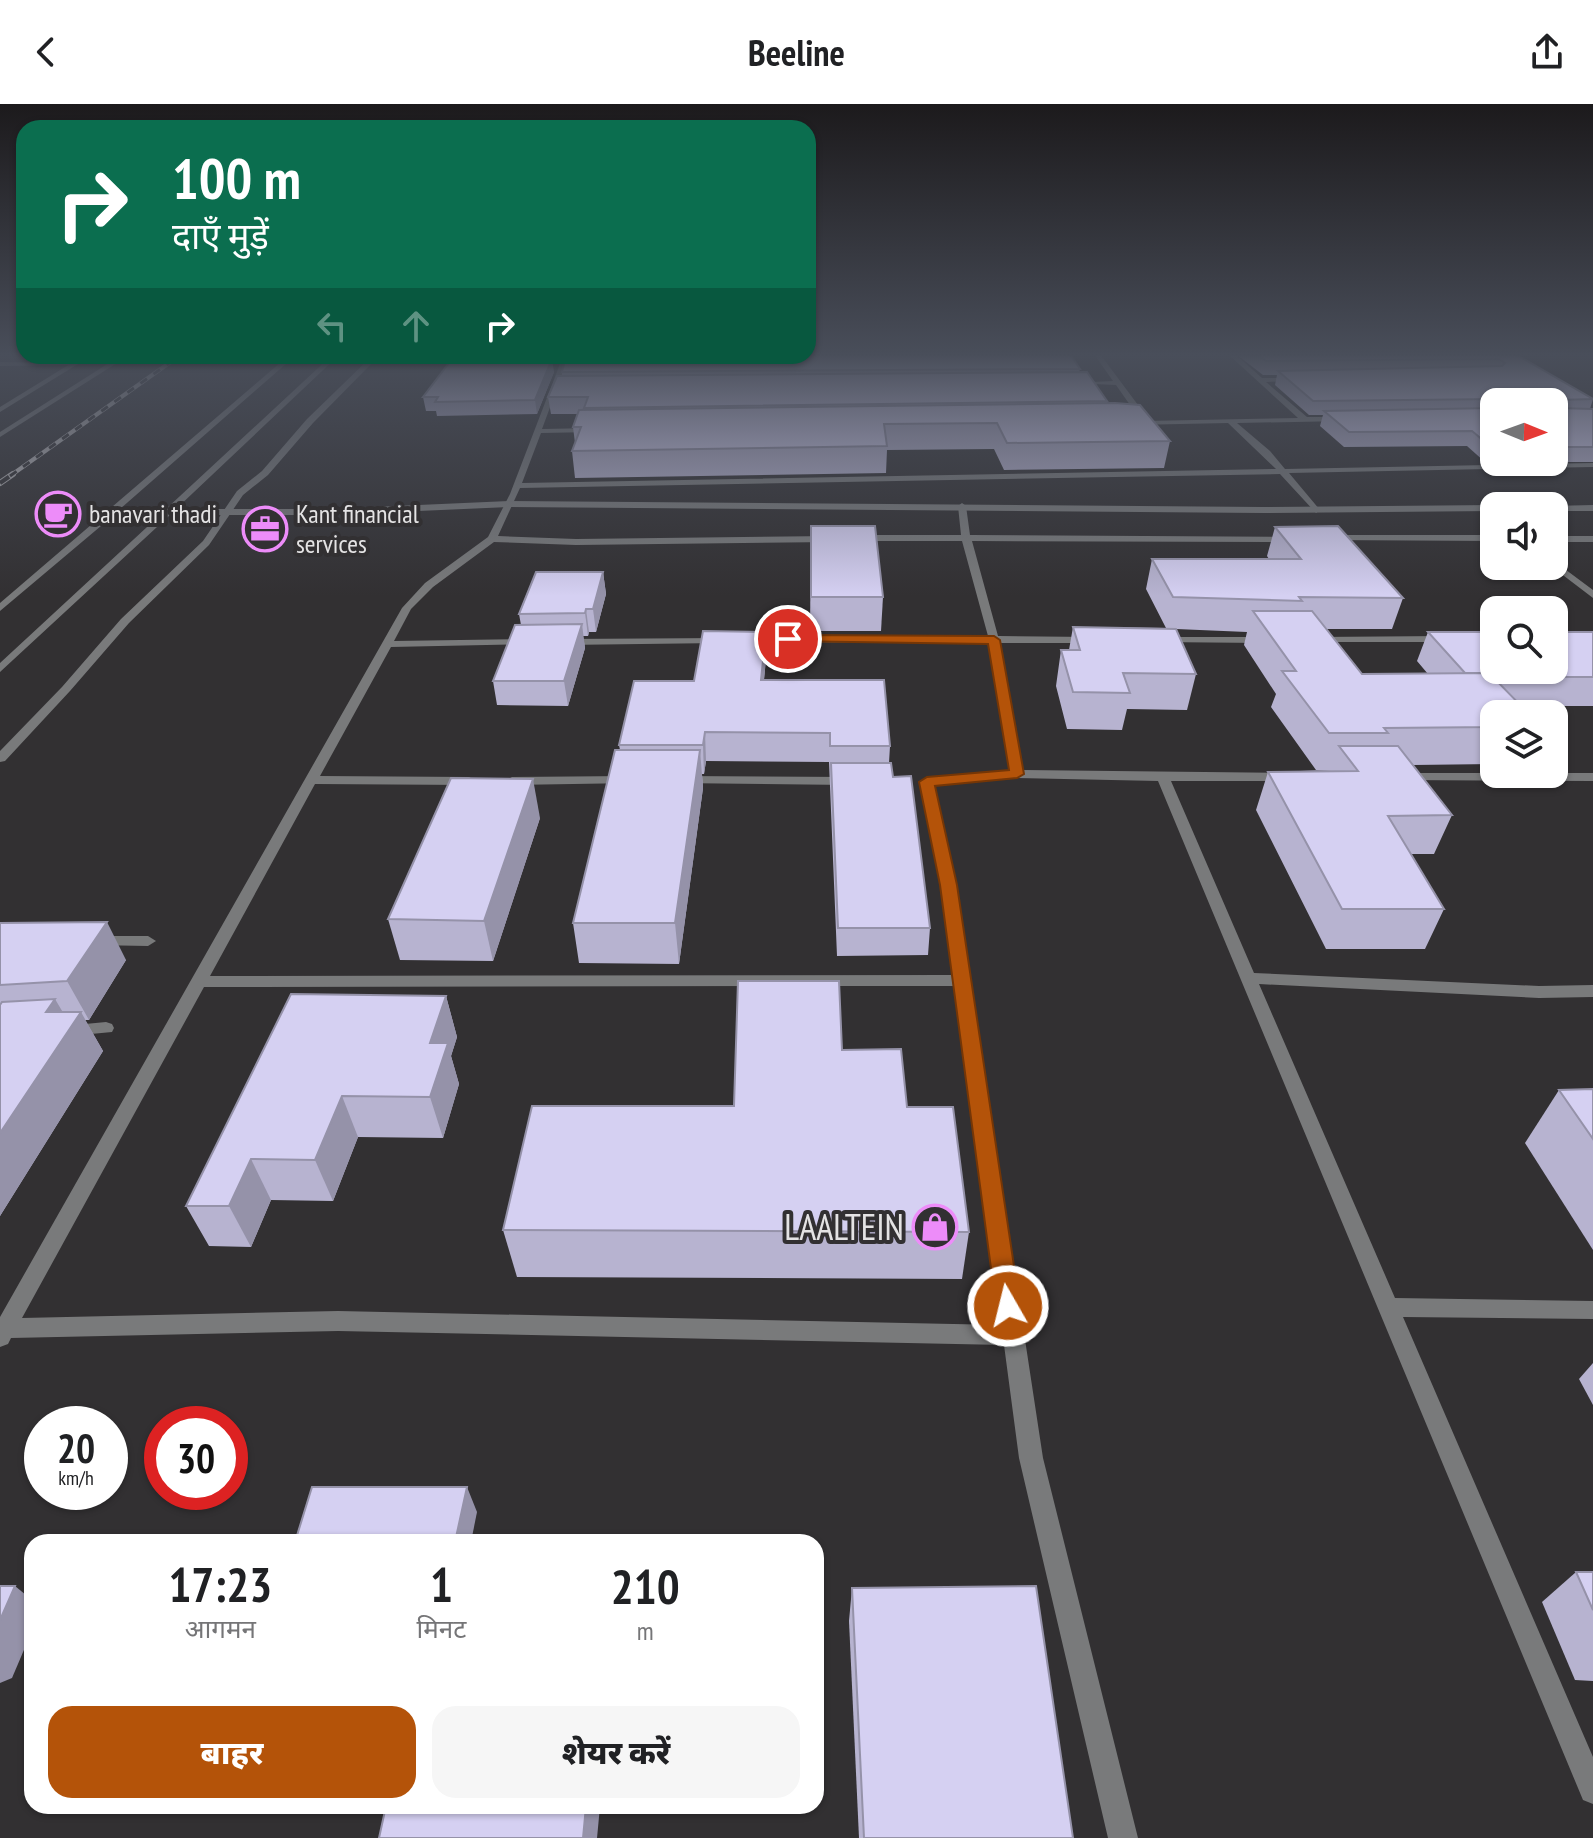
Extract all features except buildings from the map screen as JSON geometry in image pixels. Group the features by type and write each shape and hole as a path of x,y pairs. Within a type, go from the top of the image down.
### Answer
{"street":[{"path":"0,608 200,435"},
{"path":"0,669 133,542 172,512 253,435"},
{"path":"0,758 125,621 206,543 240,493 265,473 298,435"},
{"path":"2,1333 407,608 429,585 492,539 536,435"},
{"path":"1246,435 1267,453 1316,510"},
{"path":"516,486 1593,465"},
{"path":"111,512 225,514 509,504 1316,510 1480,508"},
{"path":"962,506 966,538 994,640 1017,774"},
{"path":"1568,508 1593,508"},
{"path":"1321,538 1480,538"},
{"path":"492,539 576,542 1306,539"},
{"path":"1568,539 1593,539"},
{"path":"1568,575 1593,595"},
{"path":"742,639 1104,640"},
{"path":"1309,640 1463,639"},
{"path":"388,644 727,640"},
{"path":"1152,640 1278,640"},
{"path":"1123,1838 1031,1458 949,885 919,782 1017,774 1300,777"},
{"path":"1163,777 1593,1790"},
{"path":"1392,777 1593,777"},
{"path":"311,780 479,781"},
{"path":"494,781 648,780"},
{"path":"663,780 865,781"},
{"path":"74,941 148,941"},
{"path":"1248,978 1539,992 1593,991"},
{"path":"199,981 408,985 789,979 961,981"},
{"path":"48,1031 106,1028"},
{"path":"1388,1307 1593,1310"},
{"path":"2,1333 338,1321 1012,1335"}],"railway":[{"path":"10,476 68,435"},
{"path":"0,483 13,474"}],"place":[{"name":"banavari thadi","path":"58,514"},
{"name":"Kant financial services","path":"265,529"},
{"name":"LAALTEIN","path":"935,1227"}],"route":[{"path":"788,639 994,640 1017,774 927,782 949,885 1008,1306"}]}
